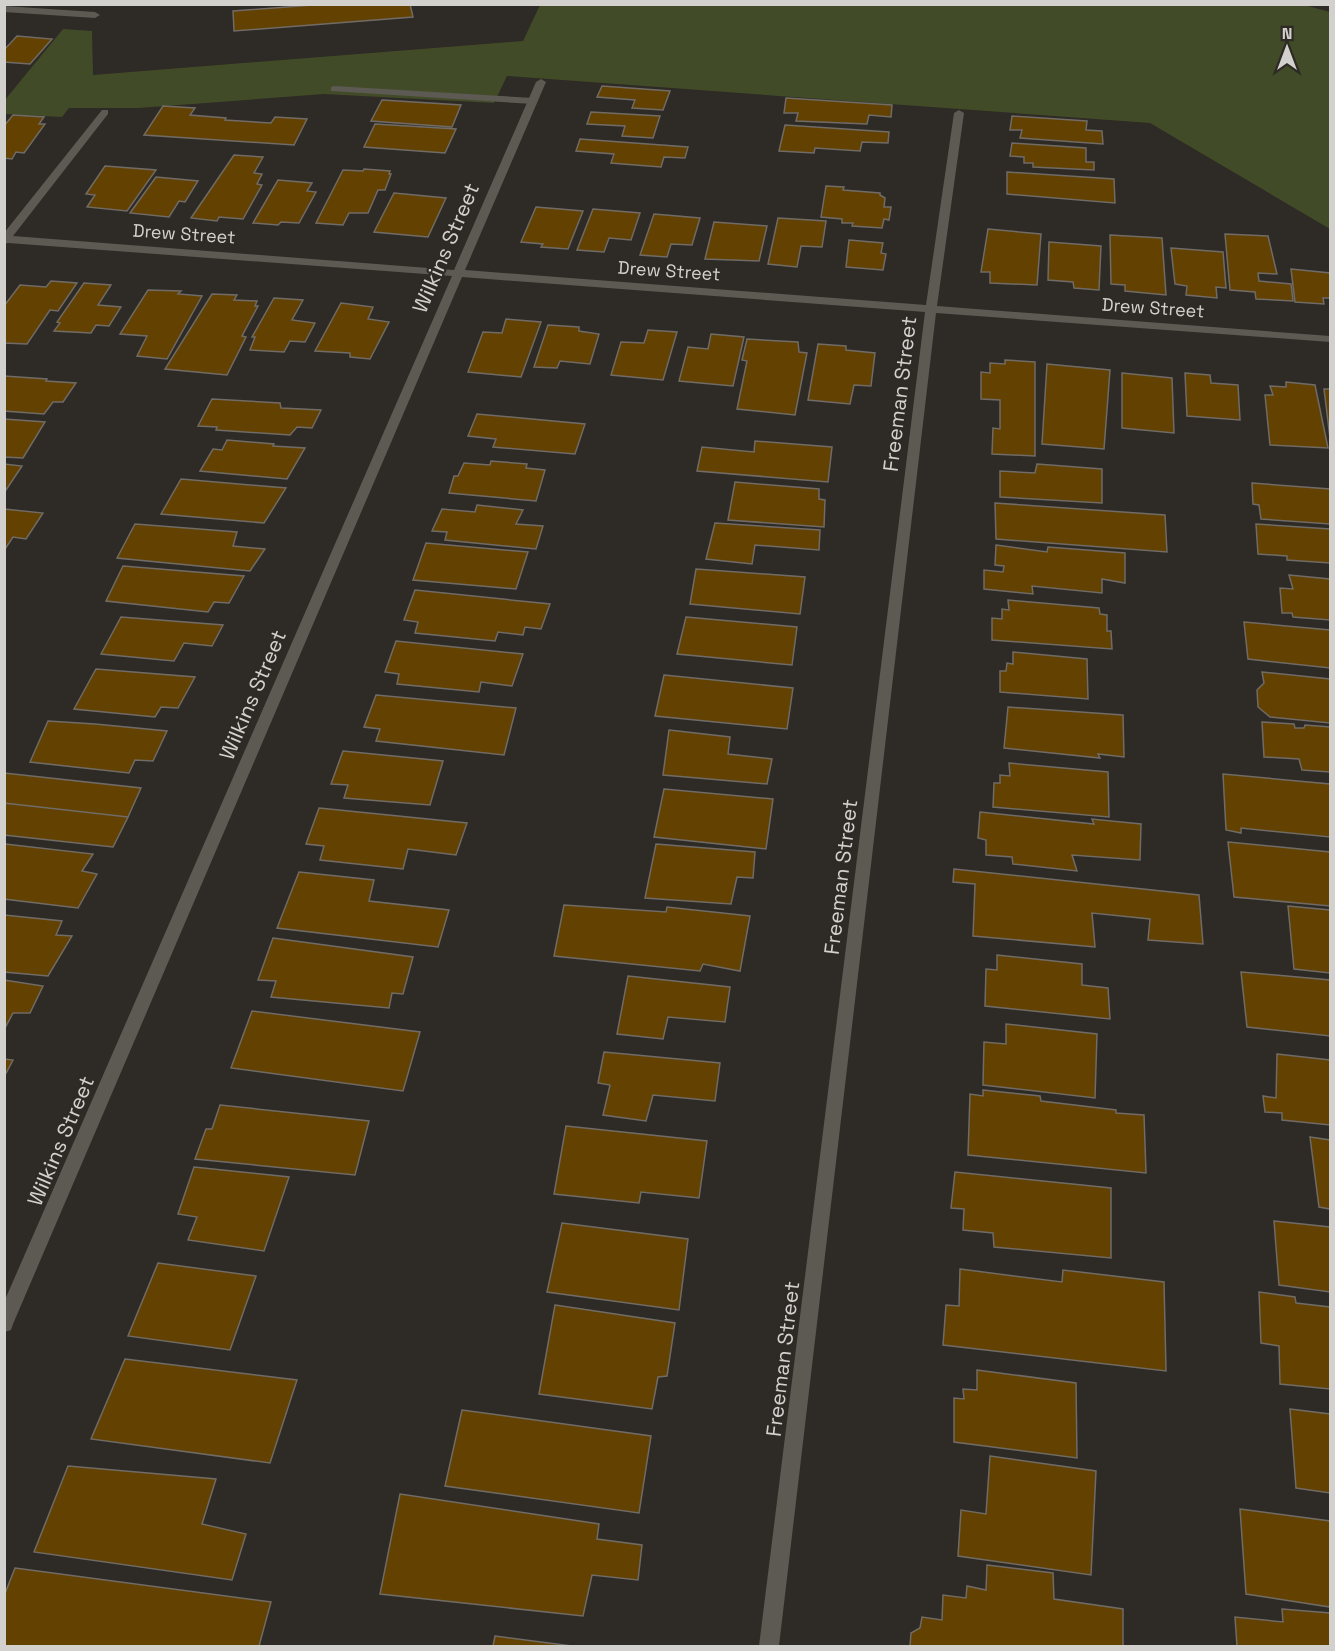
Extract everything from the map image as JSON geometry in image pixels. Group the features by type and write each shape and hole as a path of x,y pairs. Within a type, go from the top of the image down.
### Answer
{"street":[{"path":"4,9 95,15"},
{"name":"Wilkins Street","path":"4,1324 541,82"},
{"path":"334,88 533,101"},
{"path":"5,240 105,111"},
{"name":"Freeman Street","path":"769,1647 931,309 958,113"},
{"name":"Drew Street","path":"5,240 1330,339"}],"green space":[{"path":"540,5 1304,5 1330,12 1330,229 1150,123 507,76 494,103 324,94 139,108 69,108 62,117 5,114 4,101 63,29 92,31 93,75 523,41"}],"building":[{"path":"326,4 410,4 413,17 234,31 233,11"},
{"path":"17,36 52,39 30,64 4,62 4,50"},
{"path":"602,86 670,91 663,110 632,108 635,100 597,97"},
{"path":"786,98 892,105 891,117 869,115 867,124 796,121 798,113 784,113"},
{"path":"382,100 461,105 452,127 371,121"},
{"path":"163,106 195,108 190,115 226,118 225,120 271,123 275,117 307,119 294,145 144,135"},
{"path":"591,112 660,116 653,138 622,136 625,126 587,124"},
{"path":"13,115 44,117 39,124 45,124 24,153 16,152 12,159 4,158 4,126"},
{"path":"1012,116 1087,121 1086,130 1102,131 1103,144 1020,138 1022,130 1010,130"},
{"path":"375,124 456,129 445,153 364,147"},
{"path":"785,125 889,132 888,143 862,142 860,151 815,148 814,153 779,151"},
{"path":"580,139 688,147 685,158 664,157 661,167 611,163 614,154 576,151"},
{"path":"1012,143 1086,148 1086,162 1094,162 1094,170 1033,167 1033,163 1024,163 1024,157 1010,156"},
{"path":"234,155 263,157 254,173 262,174 257,184 262,185 243,219 219,217 217,221 191,218"},
{"path":"105,166 156,170 127,211 87,207 95,195 86,194"},
{"path":"364,169 390,171 389,174 391,174 385,190 378,190 368,213 349,213 343,225 316,223 343,170 363,171"},
{"path":"1007,172 1114,179 1115,203 1007,194"},
{"path":"156,177 198,181 185,202 179,201 169,217 130,213"},
{"path":"278,180 312,183 307,191 316,192 299,223 281,222 278,225 253,223"},
{"path":"826,186 880,193 885,198 884,207 891,207 889,220 884,219 882,228 852,226 853,223 842,223 842,219 821,217"},
{"path":"394,193 446,198 428,237 374,232"},
{"path":"536,207 583,211 568,249 541,247 543,244 521,242"},
{"path":"593,209 640,213 631,240 609,238 604,252 577,250"},
{"path":"654,214 700,218 692,245 671,244 667,257 640,255"},
{"path":"778,218 826,221 822,247 801,246 797,267 768,264"},
{"path":"714,222 767,226 759,261 705,259"},
{"path":"988,229 1041,234 1037,285 990,283 990,272 981,272"},
{"path":"1225,234 1268,236 1277,274 1258,273 1259,281 1291,284 1293,301 1256,299 1255,292 1230,290"},
{"path":"1110,235 1162,238 1166,295 1125,291 1125,285 1111,284"},
{"path":"849,240 883,243 881,253 886,254 883,270 846,267"},
{"path":"1049,242 1101,246 1099,290 1074,288 1073,282 1048,280"},
{"path":"1171,248 1223,252 1226,288 1216,287 1217,298 1186,295 1187,286 1175,284"},
{"path":"1291,269 1330,273 1330,298 1323,298 1324,304 1295,302"},
{"path":"51,281 77,283 58,311 50,310 27,344 4,343 4,306 20,285 46,287"},
{"path":"84,283 111,285 98,305 121,307 109,326 96,325 91,333 54,331 60,323 57,322"},
{"path":"148,290 181,291 178,294 202,296 167,359 137,356 147,336 120,334"},
{"path":"212,294 237,295 234,300 257,301 255,306 258,306 242,336 246,337 227,375 165,369"},
{"path":"274,298 303,300 292,320 315,323 305,342 290,341 284,352 250,350 255,337 252,337"},
{"path":"341,303 373,307 368,319 389,322 370,359 350,357 350,353 315,351"},
{"path":"506,319 541,322 521,377 468,372 483,332 502,333"},
{"path":"548,325 579,327 579,331 599,334 590,364 560,361 557,368 534,367"},
{"path":"648,330 677,332 663,380 611,375 621,342 644,343"},
{"path":"711,334 744,337 733,386 679,381 688,347 708,349"},
{"path":"747,339 798,342 799,352 807,353 795,415 737,409 747,361 742,360"},
{"path":"818,344 846,346 846,350 875,353 871,386 854,385 850,404 808,400"},
{"path":"1005,360 1035,362 1035,456 992,454 993,428 1000,429 1000,400 981,399 981,372 990,373 990,363 1005,364"},
{"path":"1047,364 1110,370 1104,449 1042,444"},
{"path":"1122,373 1172,378 1174,433 1122,428"},
{"path":"1185,373 1210,375 1211,383 1238,385 1240,420 1187,416"},
{"path":"4,376 76,383 63,402 53,402 44,414 4,411"},
{"path":"1286,382 1315,385 1328,448 1270,445 1265,395 1273,395 1270,386 1286,387"},
{"path":"1324,389 1330,389 1330,438"},
{"path":"212,399 280,403 281,408 321,410 312,428 297,427 290,435 216,430 217,427 198,426"},
{"path":"477,414 585,424 575,454 493,447 496,439 468,436"},
{"path":"4,419 45,422 23,458 4,457"},
{"path":"227,440 305,448 287,479 200,471 213,449 222,450"},
{"path":"755,441 832,447 828,482 697,471 702,447 754,452"},
{"path":"491,461 527,464 526,468 545,470 536,501 449,493 454,476 458,476 464,463 490,465"},
{"path":"4,464 22,466 4,493"},
{"path":"1037,464 1102,469 1102,503 1000,497 1000,471 1035,473"},
{"path":"181,479 286,488 264,523 161,514"},
{"path":"735,482 819,489 819,499 825,500 824,527 728,520"},
{"path":"1252,483 1330,489 1330,524 1261,519 1259,505 1253,504"},
{"path":"995,503 1165,515 1167,552 996,539"},
{"path":"477,505 523,510 516,524 543,526 536,549 445,540 447,532 432,531 442,509 475,512"},
{"path":"4,509 43,513 26,539 13,537 5,549"},
{"path":"715,523 820,530 819,550 755,545 752,564 706,559"},
{"path":"135,524 237,532 233,546 265,549 250,571 117,558"},
{"path":"1256,524 1330,529 1330,563 1287,560 1287,556 1258,554"},
{"path":"426,543 528,552 516,589 413,580"},
{"path":"996,545 1047,552 1048,547 1125,553 1125,583 1102,579 1102,593 1032,586 1033,594 984,589 984,570 1003,572 1004,566 995,565"},
{"path":"123,566 244,576 229,603 214,602 208,612 106,601"},
{"path":"696,569 805,577 800,614 690,604"},
{"path":"1289,575 1330,579 1330,620 1293,617 1292,613 1282,613 1280,588 1293,589"},
{"path":"415,590 550,604 541,629 525,627 523,635 498,632 495,641 415,633 418,622 404,620"},
{"path":"1008,600 1099,608 1100,614 1107,615 1107,631 1111,631 1112,649 992,640 992,618 1002,619 1002,609 1009,610"},
{"path":"121,617 223,625 212,646 184,643 174,661 101,654"},
{"path":"686,617 797,627 792,665 677,654"},
{"path":"1244,622 1330,630 1330,668 1248,659"},
{"path":"396,641 523,654 512,686 481,682 479,692 397,684 399,674 385,672"},
{"path":"1013,652 1087,659 1088,699 1000,692 1000,671 1006,671 1007,663 1013,664"},
{"path":"96,669 195,677 178,708 161,707 155,717 74,709"},
{"path":"1262,672 1330,679 1330,723 1270,717 1258,707 1257,690 1264,683"},
{"path":"664,675 793,688 787,729 655,716"},
{"path":"376,695 516,708 504,755 376,741 380,729 364,727"},
{"path":"1008,707 1123,715 1124,757 1098,754 1100,758 1004,748"},
{"path":"48,721 167,731 153,761 135,760 129,773 30,762"},
{"path":"1262,722 1294,724 1295,728 1304,728 1305,725 1330,727 1330,772 1302,770 1299,759 1264,757"},
{"path":"669,730 730,737 728,754 772,759 767,784 663,775"},
{"path":"343,751 443,761 430,805 344,798 348,785 331,784"},
{"path":"1009,763 1108,772 1109,817 993,807 994,783 1000,783 1000,775 1010,776"},
{"path":"4,773 141,788 128,817 4,803"},
{"path":"1223,774 1330,784 1330,837 1241,828 1241,833 1226,830"},
{"path":"664,789 773,799 766,849 654,837"},
{"path":"4,803 128,817 113,847 4,835"},
{"path":"319,808 467,823 456,855 408,849 403,869 320,860 324,846 306,844"},
{"path":"980,812 1094,824 1092,819 1141,824 1140,860 1072,855 1077,871 1013,864 1012,857 986,855 986,840 978,838"},
{"path":"1228,842 1330,852 1330,906 1234,897"},
{"path":"5,844 93,854 82,871 97,874 78,908 4,899"},
{"path":"656,844 755,852 753,878 737,877 731,904 645,898"},
{"path":"954,869 1199,895 1203,944 1148,940 1150,919 1092,913 1095,947 973,936 975,884 953,882"},
{"path":"299,872 374,880 369,901 449,910 438,947 277,928"},
{"path":"564,905 666,912 667,907 750,916 740,971 703,964 700,971 554,956"},
{"path":"1288,906 1330,910 1330,973 1294,969"},
{"path":"4,915 62,921 56,935 72,936 48,976 4,972"},
{"path":"273,938 413,957 403,994 392,993 389,1008 271,997 276,981 258,980"},
{"path":"997,955 1082,964 1082,985 1108,988 1110,1019 985,1006 986,969 997,970"},
{"path":"1241,972 1330,980 1330,1036 1247,1027"},
{"path":"628,976 730,987 725,1022 668,1017 663,1039 617,1034"},
{"path":"4,980 43,986 30,1013 13,1013 4,1030"},
{"path":"252,1011 420,1032 403,1091 231,1068"},
{"path":"1006,1024 1097,1034 1095,1098 983,1085 984,1042 1006,1044"},
{"path":"604,1052 720,1063 715,1101 653,1095 646,1121 603,1115 610,1085 598,1083"},
{"path":"1277,1054 1330,1060 1330,1125 1282,1120 1282,1113 1265,1112 1263,1096 1276,1098"},
{"path":"4,1059 13,1060 4,1077"},
{"path":"983,1090 1040,1096 1041,1101 1144,1115 1146,1173 968,1155 970,1094 983,1096"},
{"path":"220,1105 369,1121 355,1175 195,1159 206,1129 212,1129"},
{"path":"566,1126 707,1141 699,1198 641,1192 639,1203 554,1194"},
{"path":"1310,1137 1330,1140 1330,1209 1319,1207"},
{"path":"194,1167 289,1177 264,1251 188,1240 197,1217 178,1214"},
{"path":"955,1172 1111,1188 1111,1258 994,1247 993,1233 963,1230 964,1209 951,1208"},
{"path":"1274,1221 1330,1227 1330,1292 1279,1285"},
{"path":"562,1223 688,1239 679,1310 547,1292"},
{"path":"158,1263 256,1276 230,1350 128,1336"},
{"path":"960,1269 1062,1282 1063,1270 1164,1282 1166,1371 943,1345 946,1305 959,1306"},
{"path":"1259,1292 1295,1297 1296,1303 1330,1307 1330,1389 1280,1384 1279,1346 1261,1343"},
{"path":"555,1305 675,1323 667,1376 658,1377 652,1409 539,1394"},
{"path":"125,1359 297,1380 270,1463 91,1439"},
{"path":"977,1370 1076,1383 1077,1458 954,1442 954,1398 964,1399 963,1389 977,1390"},
{"path":"1290,1409 1330,1414 1330,1493 1296,1488"},
{"path":"462,1410 651,1436 639,1513 445,1486"},
{"path":"990,1456 1096,1471 1091,1575 958,1556 961,1510 986,1514"},
{"path":"68,1466 216,1479 202,1524 246,1534 232,1580 34,1552"},
{"path":"400,1494 599,1524 597,1539 642,1545 638,1580 592,1575 583,1616 380,1594"},
{"path":"1240,1509 1330,1521 1330,1607 1246,1594"},
{"path":"987,1565 1053,1573 1054,1599 1123,1609 1123,1646 910,1646 911,1633 920,1628 922,1617 942,1620 943,1595 966,1598 967,1586 986,1590"},
{"path":"15,1568 271,1602 259,1646 4,1646 4,1596"},
{"path":"1282,1609 1330,1613 1330,1646 1237,1646 1235,1617 1283,1622"},
{"path":"495,1636 572,1646 493,1646"}]}
